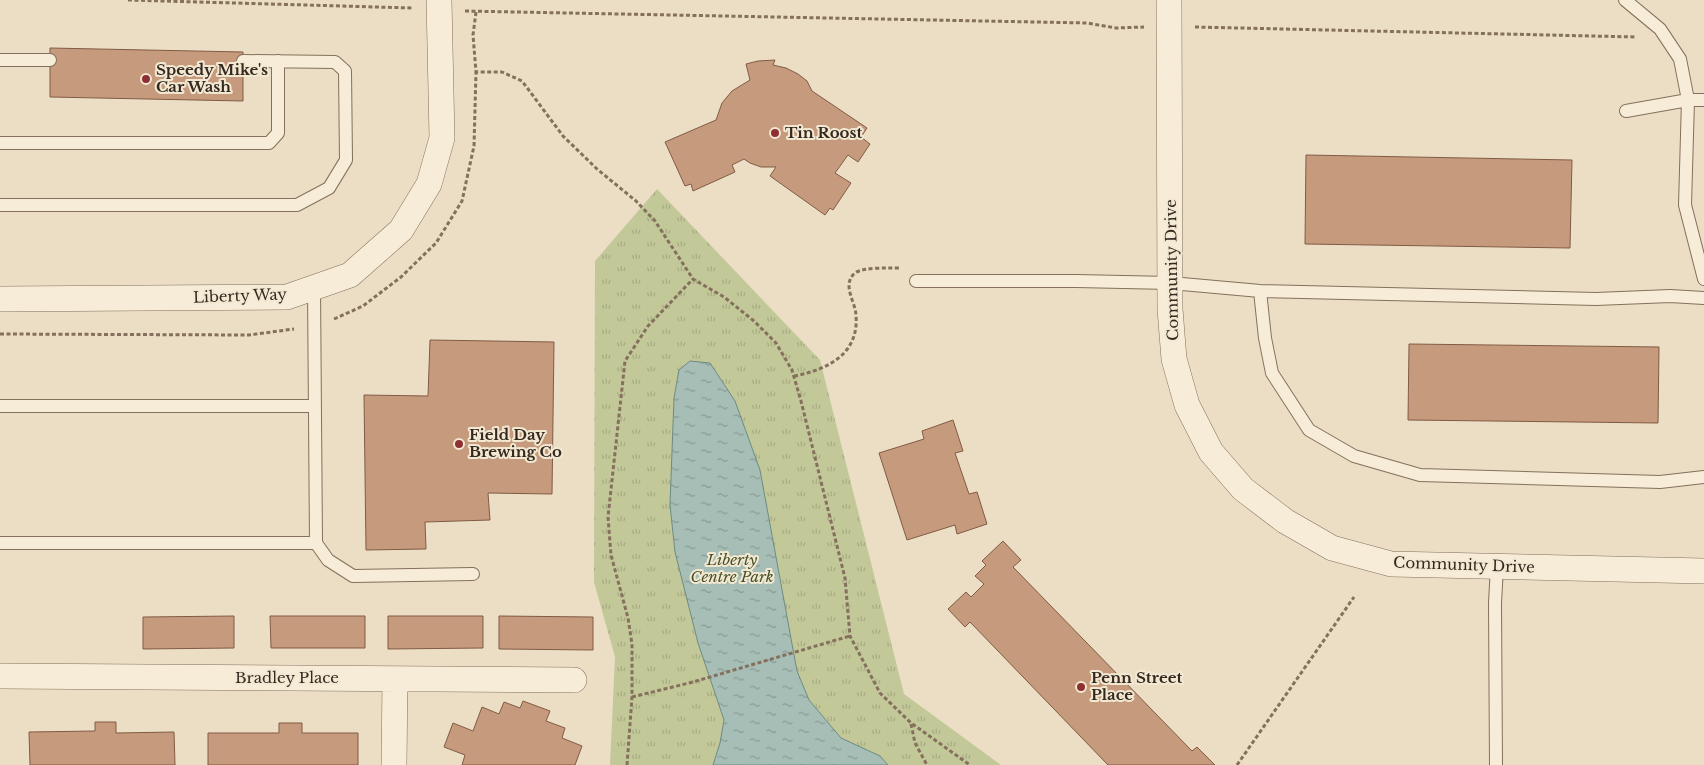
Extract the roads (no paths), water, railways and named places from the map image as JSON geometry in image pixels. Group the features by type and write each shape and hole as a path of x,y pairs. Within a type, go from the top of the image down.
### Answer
{"street":[{"name":"Community Drive","path":"1169,0 1170,309 1174,359 1188,405 1211,452 1243,489 1285,522 1332,548 1391,564 1704,571"},
{"name":"Liberty Way","path":"0,298 287,297 350,274 401,230 429,184 442,138 440,4"},
{"name":"Bradley Place","path":"0,676 574,680"},
{"path":"394,765 395,679"}],"lane":[{"path":"1625,0 1660,28 1680,59 1688,100 1685,205 1701,260 1704,279"},
{"path":"0,60 50,60"},
{"path":"0,205 297,205 329,188 346,160 345,71 335,62 243,61"},
{"path":"0,143 269,143 278,133 278,61"},
{"path":"1626,112 1688,100 1704,100"},
{"path":"916,282 1076,281 1171,283 1260,291 1596,299 1670,296 1704,298"},
{"path":"314,287 316,543 328,560 353,576 473,574"},
{"path":"1260,291 1265,338 1272,373 1309,430 1354,456 1420,475 1660,482 1704,477"},
{"path":"0,406 314,406"},
{"path":"0,543 316,543"},
{"path":"1496,765 1495,602 1497,566"}],"water":[{"path":"690,361 710,363 735,401 760,470 797,671 809,700 841,738 880,756 888,765 713,765 720,743 724,720 698,643 675,552 670,505 674,398 679,370"}],"place":[{"name":"Speedy Mike's Car Wash","path":"146,79"},
{"name":"Tin Roost","path":"775,133"},
{"name":"Field Day Brewing Co","path":"459,444"},
{"name":"Penn Street Place","path":"1081,687"}],"park label":[{"name":"Liberty Centre Park","path":"732,568"}]}
